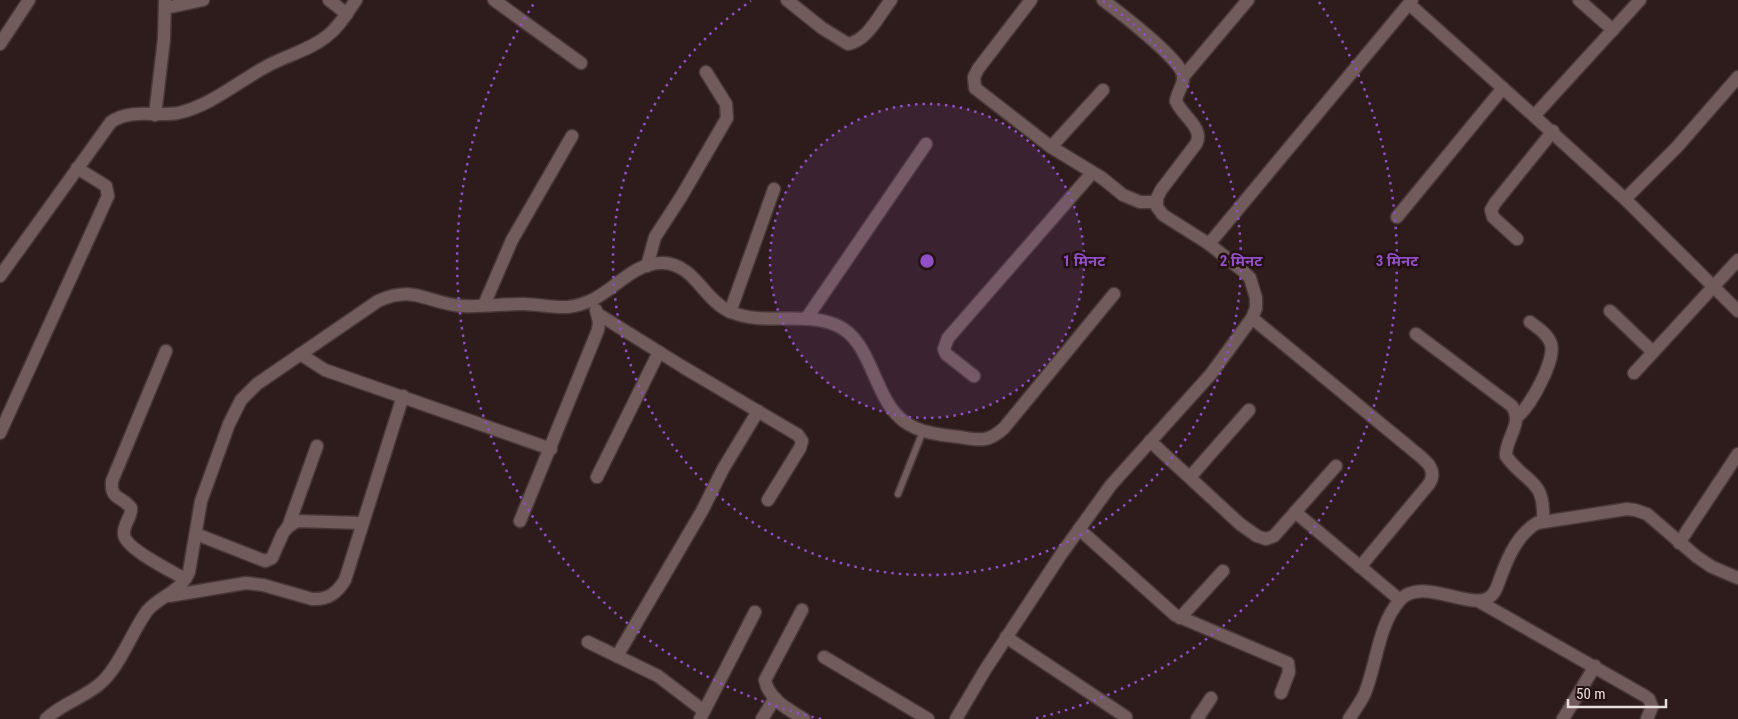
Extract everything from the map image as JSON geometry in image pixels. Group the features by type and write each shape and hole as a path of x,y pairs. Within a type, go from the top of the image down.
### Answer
{"street":[{"path":"0,44 29,0"},
{"path":"156,115 166,4 204,0"},
{"path":"328,0 347,14"},
{"path":"0,276 111,122 127,114 156,115 177,113 193,108 272,63 312,47 329,35 356,0"},
{"path":"494,0 581,63"},
{"path":"787,0 822,28 848,44 856,42 863,37 888,1"},
{"path":"1031,0 978,69 973,83 975,88 1051,146 1131,199 1140,202 1157,202"},
{"path":"1104,0 1142,31 1179,66 1183,77"},
{"path":"956,719 1006,637 1111,485 1211,374 1252,318 1256,308 1256,298 1250,278 1209,244 1163,215 1159,210 1157,202 1161,190 1199,138 1198,130 1180,109 1176,101 1183,77 1248,0"},
{"path":"1579,0 1613,30"},
{"path":"1534,116 1640,0"},
{"path":"1209,244 1410,2 1625,199 1738,311"},
{"path":"646,266 655,237 681,197 727,118 726,104 706,72"},
{"path":"1625,199 1677,147 1738,77"},
{"path":"1397,217 1503,88"},
{"path":"1051,146 1103,90"},
{"path":"1517,239 1493,217 1491,210 1552,131"},
{"path":"484,305 512,240 572,136"},
{"path":"806,319 926,144"},
{"path":"0,434 108,196 106,186 77,168"},
{"path":"974,376 946,354 944,349 948,338 1092,173"},
{"path":"730,312 774,189"},
{"path":"1634,373 1738,260"},
{"path":"46,719 69,703 90,692 106,679 112,672 139,622 155,602 174,591 186,579 189,572 201,501 235,409 241,400 257,384 300,354 378,301 392,295 416,294 464,306 537,304 568,307 590,300 620,280 646,266 662,263 684,268 713,300 730,312 744,316 806,319 836,325 852,336 888,402 904,422 923,431 983,440 998,434 1050,374 1114,294"},
{"path":"590,300 598,314 798,435 802,441 800,448 768,500"},
{"path":"1610,311 1653,352"},
{"path":"520,521 598,330 598,314"},
{"path":"1252,318 1409,447 1432,469 1433,474 1429,484 1360,566"},
{"path":"1530,322 1549,338 1552,350 1546,370 1527,406 1517,417 1515,429 1506,450 1506,456 1540,492 1543,500 1543,522"},
{"path":"1416,334 1502,397 1512,406 1517,417"},
{"path":"166,352 111,487 113,494 131,508 124,533 125,538 147,557 186,579"},
{"path":"597,477 659,352"},
{"path":"300,354 325,370 551,448"},
{"path":"163,596 246,583 262,584 320,600 329,597 340,588 345,580 403,396"},
{"path":"1190,478 1249,410"},
{"path":"617,656 758,411"},
{"path":"1150,441 1240,524 1266,540 1274,536 1336,466"},
{"path":"196,534 265,561 272,558 279,540 288,526 317,446"},
{"path":"1679,543 1738,454"},
{"path":"1480,602 1494,593 1511,552 1528,529 1537,523 1627,509 1647,514 1679,543 1712,567 1738,578"},
{"path":"1295,512 1400,600"},
{"path":"288,526 303,520 362,523"},
{"path":"1079,529 1168,610 1180,618 1288,663 1288,672 1281,693"},
{"path":"1180,618 1223,571"},
{"path":"1349,719 1364,694 1386,624 1404,596 1421,592 1437,592 1480,602 1595,666 1649,699 1652,707 1647,719"},
{"path":"802,610 765,680 766,687 780,704 804,719"},
{"path":"588,642 658,676 702,715 755,612"},
{"path":"1006,637 1126,717"},
{"path":"824,658 928,719"},
{"path":"1563,719 1595,666"},
{"path":"762,719 775,698"},
{"path":"1197,719 1211,698"}],"lane":[{"path":"898,494 923,431"}]}
